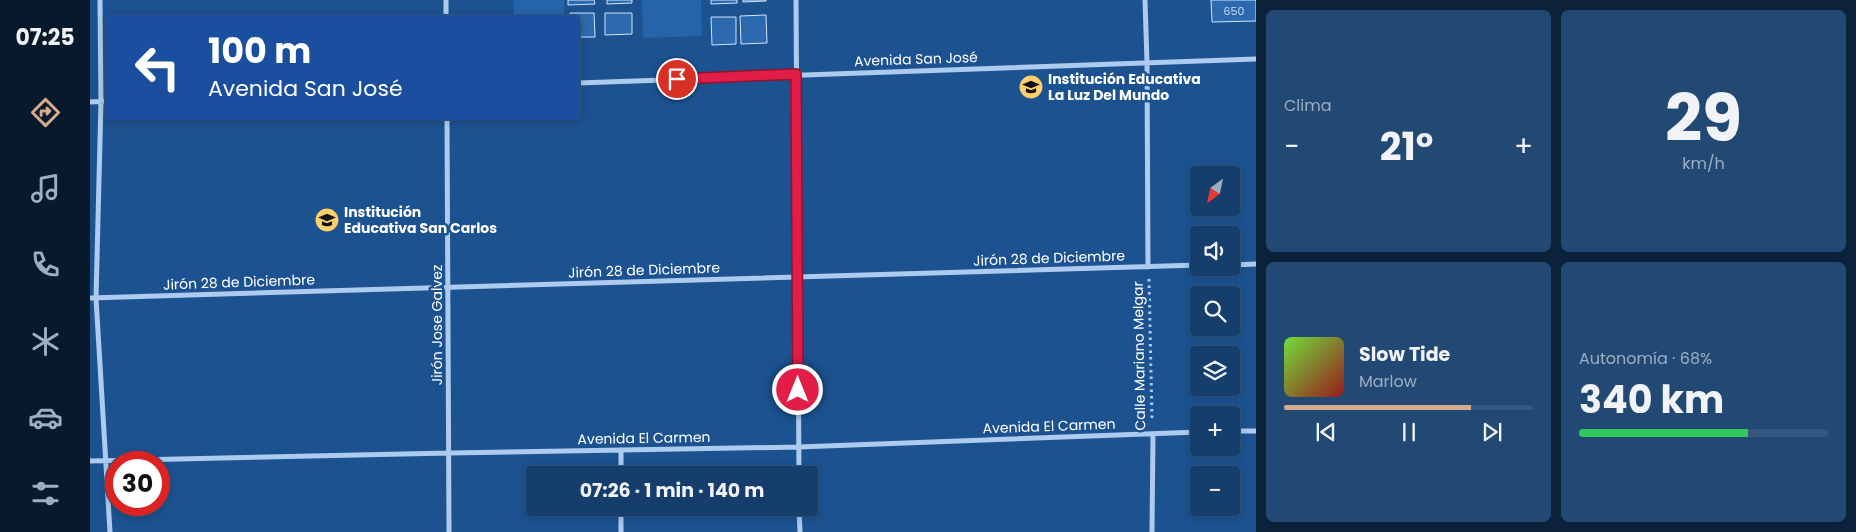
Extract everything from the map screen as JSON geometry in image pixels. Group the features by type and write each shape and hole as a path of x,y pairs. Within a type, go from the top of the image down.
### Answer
{"street":[{"path":"100,0 101,101 93,298 110,532"},
{"path":"446,0 446,15"},
{"path":"796,0 799,466"},
{"name":"Calle Mariano Melgar","path":"1145,0 1148,62 1148,267"},
{"name":"Avenida San José","path":"580,83 1256,59"},
{"path":"90,102 105,101"},
{"name":"Jirón Jose Galvez","path":"447,120 449,532"},
{"path":"1240,264 1256,264"},
{"name":"Jirón 28 de Diciembre","path":"93,298 1190,265"},
{"path":"1240,431 1256,431"},
{"name":"Avenida El Carmen","path":"90,461 449,452 799,447 1190,432"},
{"name":"Calle Mariano Melgar","path":"1152,434 1152,532"},
{"path":"621,450 621,466"},
{"path":"621,516 621,532"},
{"path":"799,516 800,532"}],"path":[{"name":"Calle Mariano Melgar","path":"1148,267 1152,434"}],"shaded area":[{"path":"513,0 564,0 564,15 514,15"},
{"path":"642,0 701,0 702,36 643,38"}],"building":[{"path":"568,0 594,0 595,4 568,5"},
{"path":"607,0 632,0 632,3 607,4"},
{"path":"711,0 737,0 737,3 711,4"},
{"path":"743,0 766,0 766,1 743,2"},
{"path":"1211,0 1256,0 1256,21 1212,22"},
{"path":"570,13 594,13 595,37 580,37 580,15 570,15"},
{"path":"605,13 632,13 632,34 605,35"},
{"path":"766,15 767,43 741,44 740,16"},
{"path":"711,17 736,17 736,44 712,45"}],"place":[{"name":"Institución Educativa La Luz Del Mundo","path":"1031,87"},
{"name":"Institución Educativa San Carlos","path":"327,220"}],"route":[{"path":"677,79 796,74 798,390"}]}
